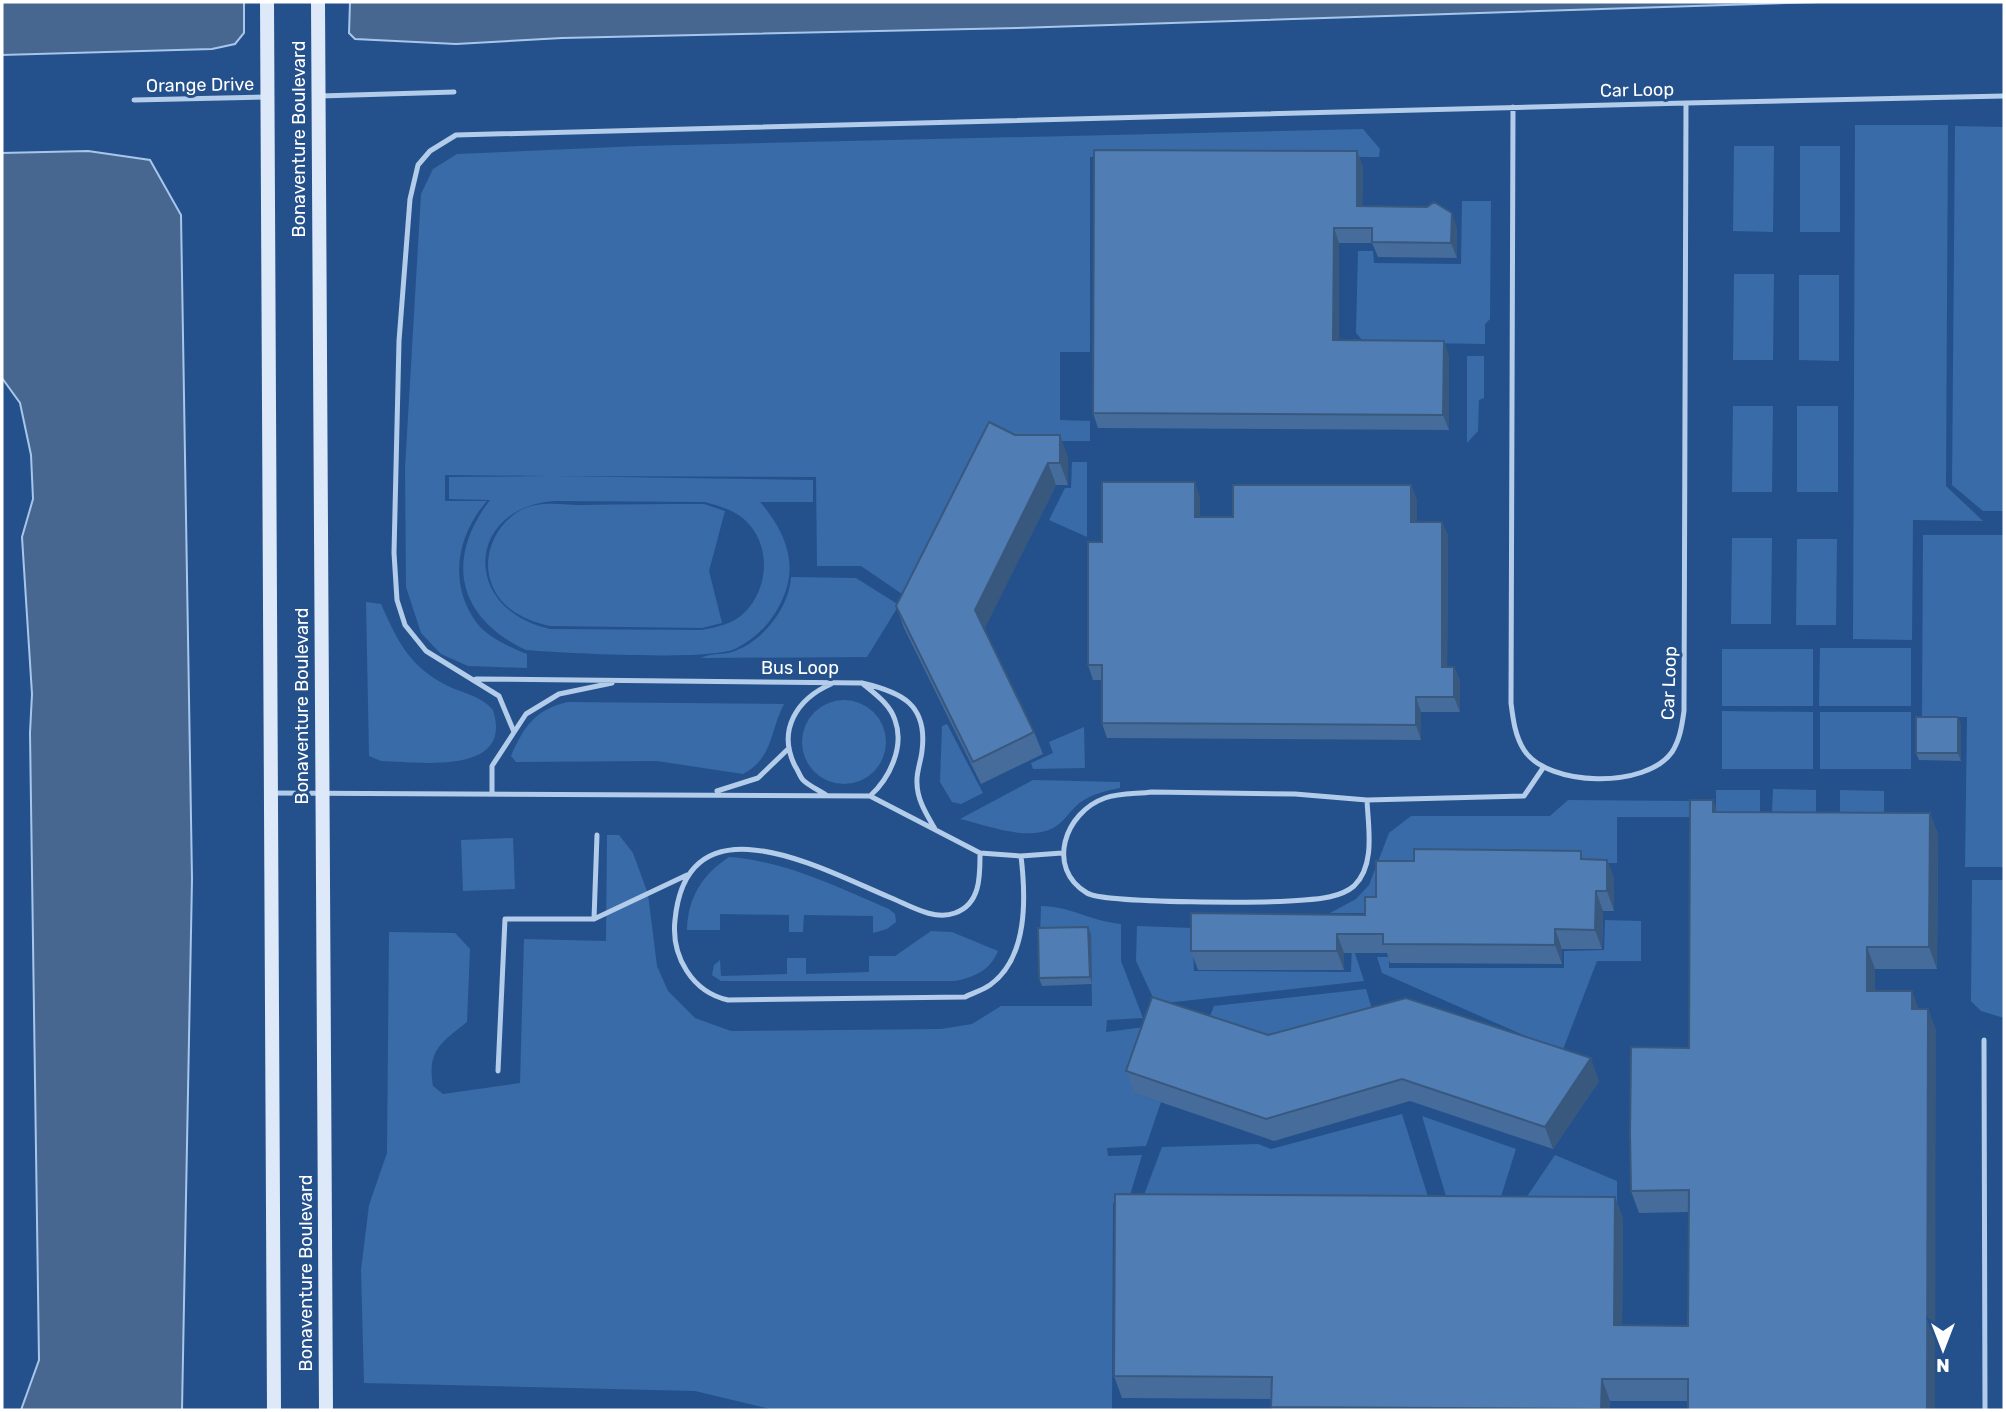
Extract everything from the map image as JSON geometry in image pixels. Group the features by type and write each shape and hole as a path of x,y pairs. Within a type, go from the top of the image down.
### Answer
{"main road":[{"name":"Bonaventure Boulevard","path":"267,2 274,1410"},
{"name":"Bonaventure Boulevard","path":"318,2 326,1410"}],"lane":[{"path":"318,96 454,92"},
{"path":"1686,103 2004,96"},
{"name":"Orange Drive","path":"134,100 268,97"},
{"name":"Car Loop","path":"476,680 454,670 426,651 405,625 397,600 394,553 399,341 410,200 418,165 430,151 456,135 1686,103 1684,711 1680,735 1671,754 1653,769 1630,777 1575,776 1543,768"},
{"path":"1367,800 1368,851 1365,870 1354,886 1339,895 1303,901 1104,899 1087,893 1078,884 1065,866 1062,853 1068,830 1092,806 1105,798 1152,792 1294,794 1367,800 1524,796 1543,768 1525,751 1515,729 1511,703 1513,107"},
{"path":"476,680 499,696 514,732"},
{"name":"Bus Loop","path":"476,680 862,683 882,700 895,720 898,743 889,772 881,786 870,796"},
{"path":"492,793 492,766 526,714 559,695 625,681"},
{"path":"827,796 802,780 787,750 789,725 799,706 814,691 834,683"},
{"path":"862,683 897,691 920,716 923,749 916,783 920,801 935,829"},
{"path":"694,794 729,790 758,778 787,750"},
{"path":"271,793 870,796 980,853 1021,856 1062,853"},
{"path":"594,919 597,835"},
{"path":"980,853 978,890 969,903 955,913 931,915 806,862 767,851 741,848 720,850 701,860 687,875 678,898 674,923 677,947 691,981 709,996 727,1000 965,996 989,986 1004,972 1016,952 1021,926 1021,856"},
{"path":"498,1071 505,919 594,919 687,875"},
{"path":"1984,1041 1985,1410"}],"shaded area":[{"path":"2,2 244,2 244,33 235,44 212,49 2,55"},
{"path":"350,2 1819,2 1017,28 562,38 456,44 355,39 349,33"},
{"path":"1855,125 1948,125 1946,486 1983,521 1913,520 1912,640 1853,639"},
{"path":"1955,126 2004,127 2004,511 1983,511 1952,485"},
{"path":"1363,129 1380,149 1379,157 1090,157 1090,352 1060,352 1060,420 1090,421 1090,441 994,441 902,594 861,566 817,566 816,477 553,476 813,480 813,502 760,502 785,543 790,566 789,578 773,617 753,638 735,649 696,655 526,650 503,637 485,622 473,604 465,586 463,565 467,544 476,522 490,500 449,499 449,477 549,476 445,475 445,501 487,501 477,514 463,544 459,576 467,607 487,633 527,654 527,668 468,666 441,654 421,633 406,587 405,468 421,194 433,169 457,154 639,146","holes":["555,501 705,502 731,511 745,520 754,530 763,554 762,580 752,604 743,614 724,625 702,630 550,629 521,618 500,601 489,581 485,560 491,539 504,521 526,507"]},
{"path":"1734,146 1774,146 1773,232 1733,231"},
{"path":"1800,146 1840,146 1840,232 1800,232"},
{"path":"88,151 150,160 181,215 192,879 182,1410 21,1410 39,1360 30,733 32,694 22,537 33,499 31,455 20,403 2,378 2,153"},
{"path":"1462,201 1491,201 1490,319 1485,324 1485,344 1364,342 1356,333 1358,251 1373,251 1374,263 1461,264"},
{"path":"1734,274 1774,274 1773,360 1733,360"},
{"path":"1799,275 1839,275 1839,361 1799,360"},
{"path":"1467,356 1484,356 1484,398 1479,400 1478,431 1467,443"},
{"path":"1733,406 1773,406 1772,492 1732,492"},
{"path":"1797,406 1838,406 1838,492 1797,492"},
{"path":"1072,462 1087,462 1087,537 1049,520 1065,488 1071,488"},
{"path":"548,504 704,504 725,511 709,571 722,623 702,628 550,626 513,611 499,598 490,579 488,567 492,543 505,522 524,508"},
{"path":"1923,535 2004,535 2004,867 1965,867 1967,717 1922,717"},
{"path":"1732,538 1772,538 1771,624 1731,624"},
{"path":"1797,539 1837,539 1836,625 1796,625"},
{"path":"791,577 856,578 899,605 867,657 701,658 732,652 754,641 779,612 785,601"},
{"path":"366,602 381,604 407,653 425,671 436,680 478,698 493,710 496,731 490,746 477,755 460,761 439,763 381,761 369,756"},
{"path":"1820,648 1911,648 1911,706 1819,706"},
{"path":"1722,649 1813,649 1813,706 1722,706"},
{"path":"836,700 852,700 868,707 879,718 886,734 883,758 874,772 852,784 836,784 820,777 809,766 802,750 802,734 809,718 820,707"},
{"path":"568,702 784,704 766,752 743,774 657,761 516,762 511,756 532,720 547,709"},
{"path":"1722,711 1813,712 1813,769 1722,769"},
{"path":"1820,712 1911,712 1911,769 1820,769"},
{"path":"947,724 983,793 961,804 952,802 940,782 942,726"},
{"path":"1084,727 1085,768 1033,769 1031,763 1053,753 1049,742"},
{"path":"1033,780 1120,782 1120,788 1085,799 1058,825 1041,832 1018,833 960,819"},
{"path":"1773,789 1816,790 1816,813 1772,813"},
{"path":"1716,790 1760,790 1760,814 1716,813"},
{"path":"1840,790 1884,791 1884,814 1840,813"},
{"path":"1568,800 1689,801 1689,817 1617,817 1617,863 1418,863 1380,913 1330,913 1356,899 1369,885 1389,833 1411,816 1550,816"},
{"path":"607,835 619,835 633,853 648,894 657,966 668,991 695,1018 731,1031 941,1029 972,1024 1001,1006 1092,1006 1091,935 1040,935 1041,906 1061,908 1121,924 1121,961 1143,1018 1107,1020 1106,1032 1145,1027 1134,1093 1161,1102 1146,1146 1107,1148 1108,1156 1142,1155 1128,1202 1113,1203 1112,1410 774,1410 695,1391 364,1383 361,1270 369,1205 387,1153 389,932 455,933 470,949 467,1022 443,1042 434,1055 433,1086 443,1094 520,1083 524,939 606,941"},
{"path":"513,838 515,889 463,891 461,840"},
{"path":"729,857 750,859 811,876 889,909 895,914 896,922 887,929 873,933 873,916 804,915 803,932 789,932 789,915 720,914 720,930 687,930 690,907 698,888 711,871"},
{"path":"1972,880 2004,880 2004,1018 1981,1011 1971,1001"},
{"path":"1605,920 1641,921 1641,961 1597,961 1562,1052 1382,973 1377,957 1389,957 1389,968 1564,968 1564,951 1604,950"},
{"path":"1137,926 1192,928 1194,971 1351,972 1352,944 1364,981 1156,1004 1136,961"},
{"path":"931,931 952,932 998,951 991,964 981,972 955,981 721,981 712,975 714,965 720,960 721,976 787,974 787,958 806,958 806,974 869,972 869,956 895,956"},
{"path":"1366,989 1375,1019 1274,1048 1207,1023 1214,1006"},
{"path":"1402,1114 1430,1203 1141,1203 1162,1147 1258,1144 1271,1149"},
{"path":"1422,1116 1516,1149 1499,1203 1448,1203"},
{"path":"1555,1155 1617,1181 1617,1206 1522,1204"}],"building":[{"path":"1094,150 1357,151 1357,206 1427,207 1434,202 1452,213 1451,243 1372,242 1372,228 1334,228 1333,340 1444,341 1443,415 1093,413"},
{"path":"989,422 1015,435 1060,435 1060,463 1048,463 975,610 1034,732 973,762 896,606"},
{"path":"1102,482 1195,482 1195,517 1233,517 1233,485 1411,485 1411,522 1442,522 1442,667 1454,667 1454,697 1416,697 1416,725 1102,723 1102,665 1088,665 1088,542 1102,542"},
{"path":"1916,717 1958,717 1958,753 1916,753"},
{"path":"1690,800 1713,800 1713,812 1930,813 1929,947 1867,947 1867,991 1912,991 1912,1009 1928,1009 1927,1410 1688,1410 1688,1379 1602,1379 1601,1409 1271,1407 1272,1377 1114,1376 1115,1194 1615,1197 1614,1325 1688,1326 1689,1190 1631,1191 1630,1135 1631,1047 1689,1048"},
{"path":"1414,849 1581,851 1581,859 1607,860 1607,891 1596,891 1595,930 1555,929 1555,945 1383,944 1383,934 1337,934 1337,951 1191,951 1191,913 1365,915 1365,897 1376,897 1376,861 1414,861"},
{"path":"1088,927 1090,977 1039,978 1038,928"},
{"path":"1152,997 1268,1035 1406,998 1591,1058 1545,1127 1402,1079 1266,1119 1126,1071"}]}
